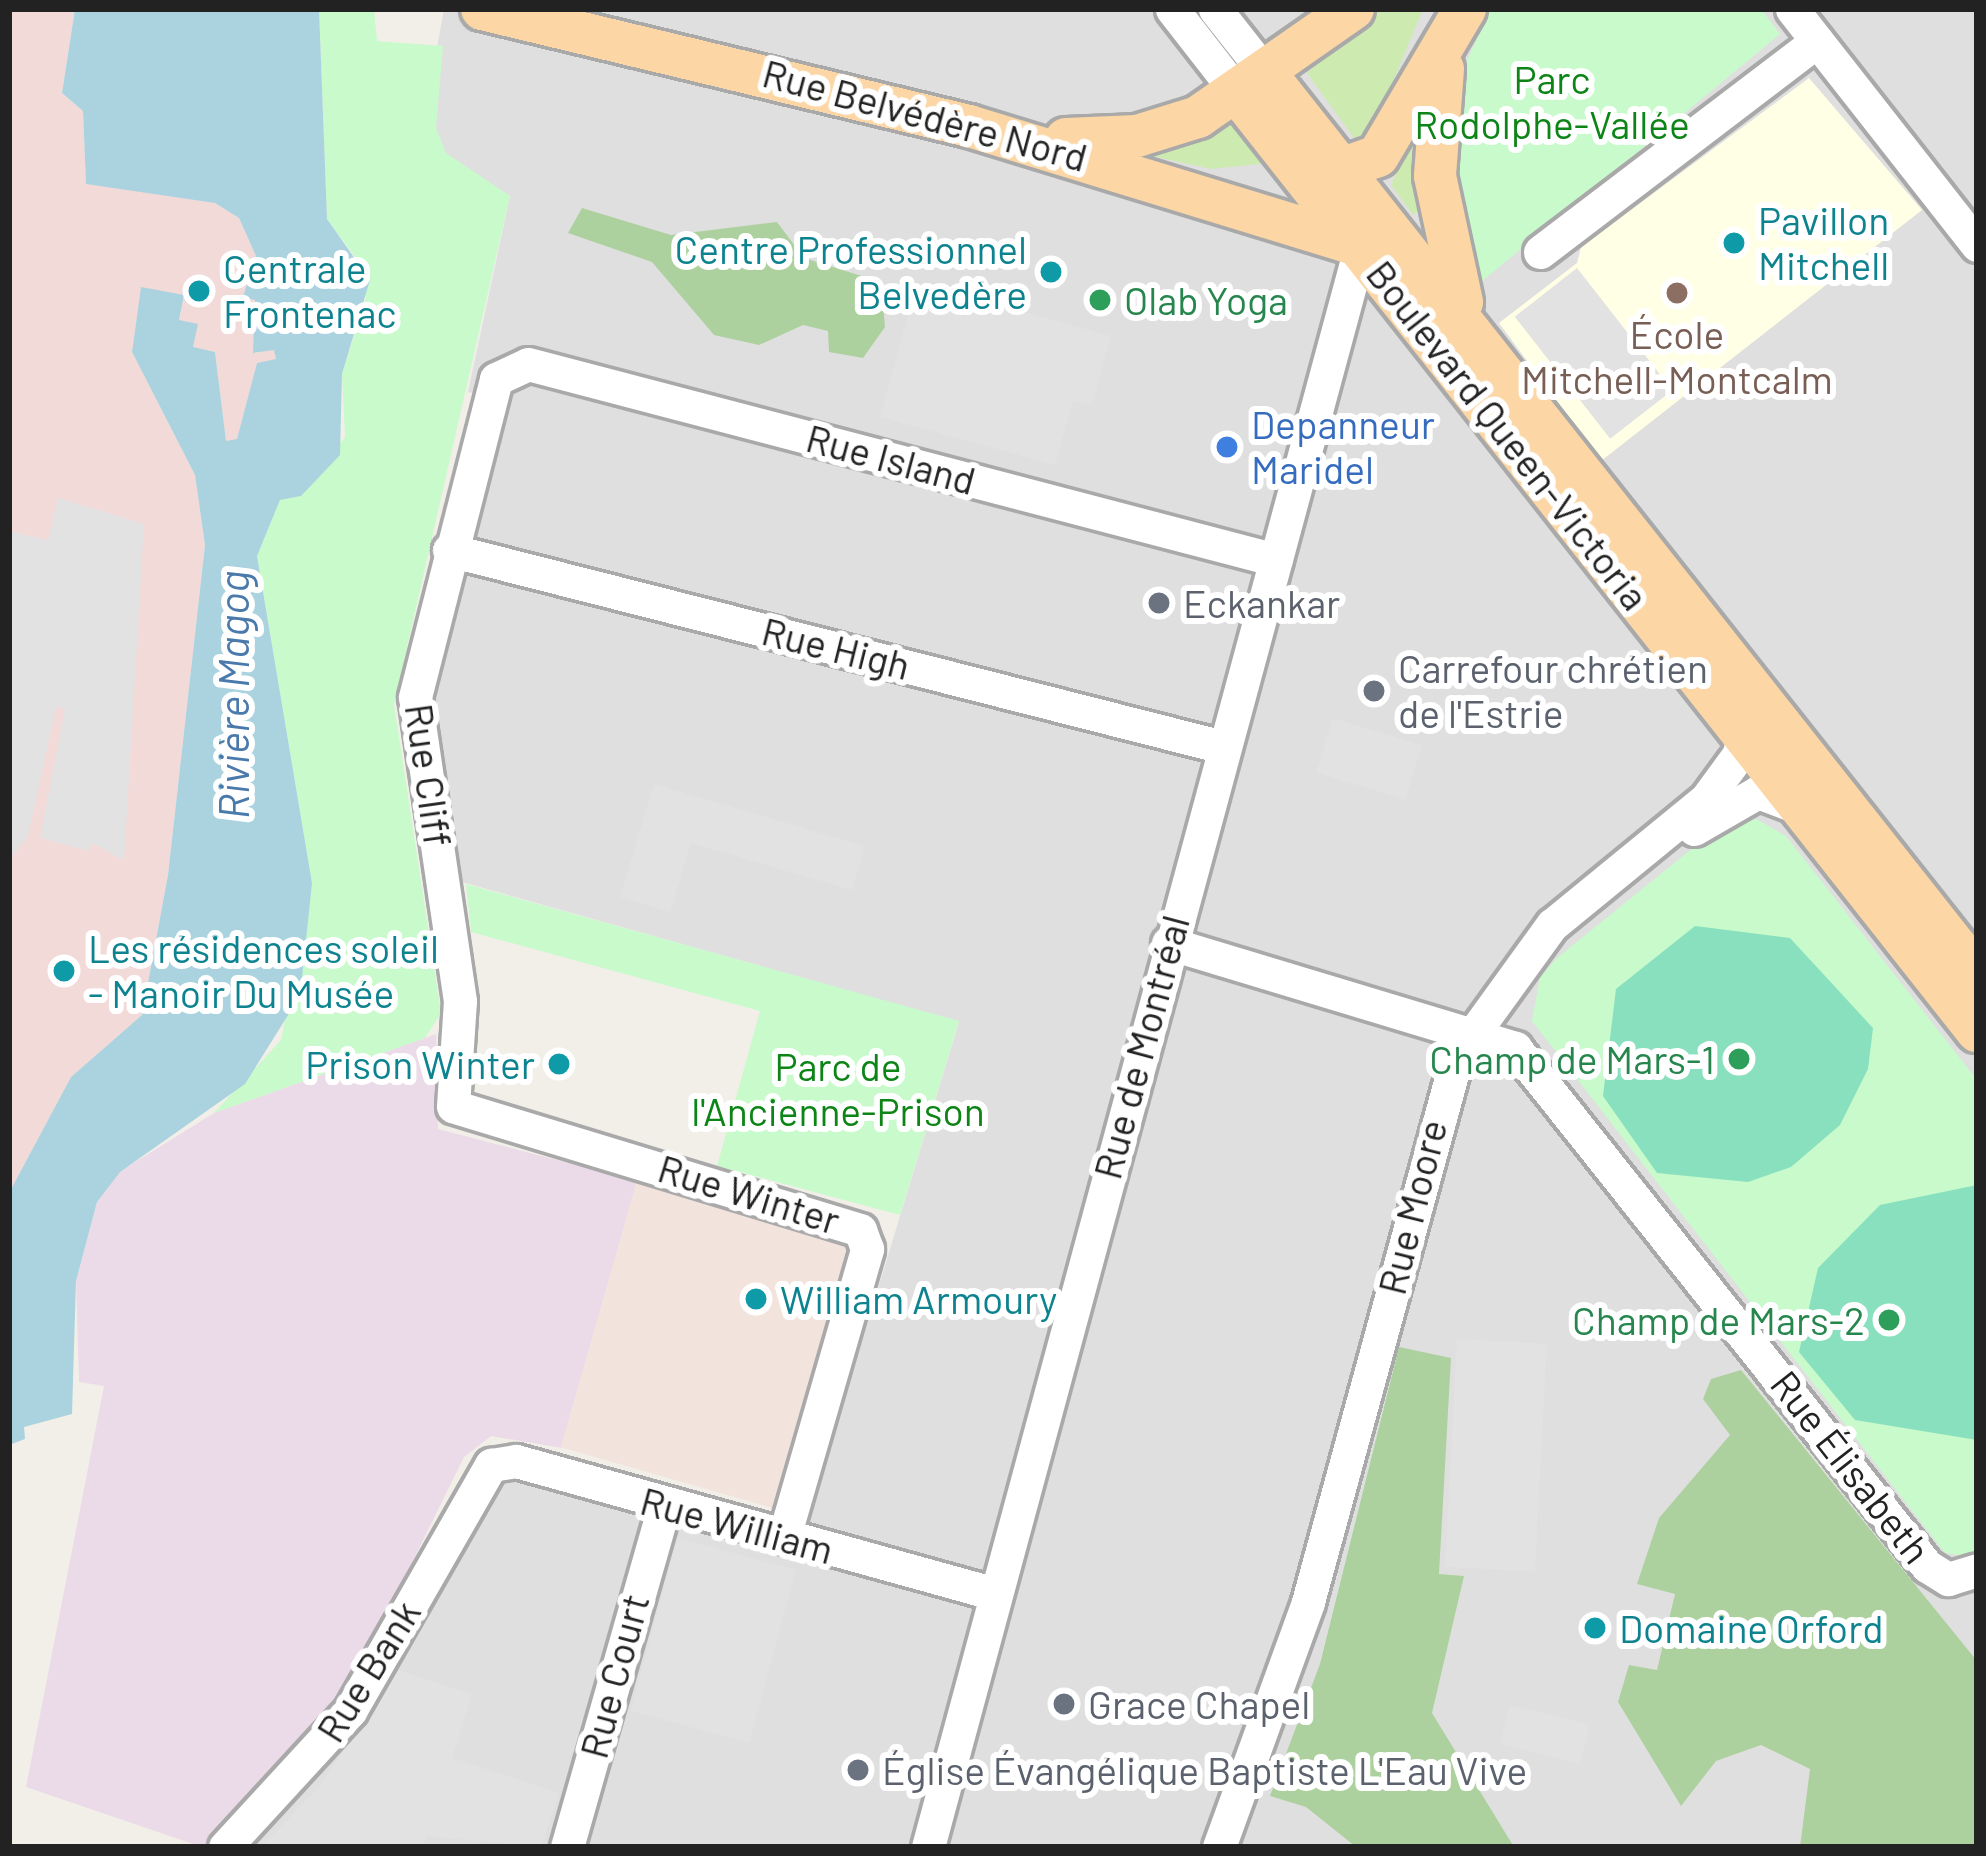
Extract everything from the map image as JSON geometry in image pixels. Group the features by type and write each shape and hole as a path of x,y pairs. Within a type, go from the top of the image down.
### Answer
{"main road":[{"name":"Rue Belvédère Nord","path":"482,9 579,17 1175,182 1360,248"},
{"path":"1011,137 1137,136 1253,85 1353,9"},
{"path":"1360,248 1349,177 1451,19"},
{"path":"1451,19 1436,124 1438,217 1455,286 1491,356"},
{"name":"Boulevard Queen-Victoria","path":"1253,85 1349,177 1977,973"},
{"path":"1175,182 1349,177"},
{"name":"Boulevard Queen-Victoria","path":"1349,177 1360,248 1977,1031"}],"street":[{"name":"Boulevard Queen-Victoria","path":"1172,9 1253,85"},
{"name":"Boulevard Queen-Victoria","path":"1215,9 1253,85"},
{"path":"1792,9 1977,245"},
{"path":"1540,252 1817,41"},
{"name":"Rue de Montréal","path":"928,1847 1168,943 1360,248"},
{"name":"Rue Island","path":"506,371 528,364 1276,560"},
{"name":"Rue Cliff","path":"465,1115 452,1096 460,1001 415,698 449,550 506,371"},
{"name":"Rue High","path":"449,550 1223,747"},
{"path":"1735,662 1744,735"},
{"name":"Rue Moore","path":"1219,1847 1308,1602 1437,1107 1473,1026 1552,925 1706,799 1744,735"},
{"path":"1648,845 1748,794 1803,809"},
{"name":"Rue Élisabeth","path":"1168,943 1473,1026 1533,1066 1927,1566 1948,1579 1977,1570"},
{"name":"Rue Winter","path":"465,1115 860,1229 867,1249 784,1537"},
{"name":"Rue William","path":"481,1473 516,1461 664,1506 996,1594"},
{"name":"Rue Bank","path":"225,1847 372,1680 481,1473"},
{"name":"Rue Court","path":"567,1847 664,1506"}],"shaded area":[{"path":"9,9 75,9 62,93 83,111 86,183 215,203 239,218 256,256 244,297 255,299 254,353 275,349 276,360 257,363 237,440 226,442 215,352 193,348 179,321 184,296 141,288 132,352 195,475 205,545 168,875 142,1015 71,1077 9,1193"},
{"path":"444,9 1977,9 1977,1847 225,1847 491,1465 801,1542 959,1022 444,877 415,697 489,396 468,392 510,196 413,180"},
{"name":"École Mitchell-Montcalm","path":"1809,78 1922,210 1601,461 1499,323 1577,263 1581,247"},
{"path":"1577,268 1672,390 1610,439 1515,317"},
{"path":"917,283 1111,336 1092,405 1073,401 1055,465 880,417"},
{"path":"58,498 144,524 124,861 93,843 89,851 40,838 65,709 56,707 28,836 9,860 9,531 48,540"},
{"path":"1333,718 1422,745 1405,800 1316,773"},
{"path":"654,784 865,846 852,890 691,843 670,912 620,897"},
{"path":"436,1034 438,1129 637,1181 562,1448 491,1436 464,1457 364,1660 298,1762 202,1847 26,1787 104,1386 79,1382 76,1281 97,1202 119,1172 214,1113"},
{"name":"William Armoury","path":"637,1181 849,1242 773,1508 561,1447"},
{"path":"1457,1339 1547,1344 1535,1571 1445,1567"},
{"path":"677,1538 796,1570 749,1743 631,1711"},
{"path":"398,1670 472,1694 452,1758 559,1793 541,1847 427,1836 422,1847 261,1847 319,1787"},
{"path":"1510,1705 1590,1725 1580,1764 1500,1744"}],"green space":[{"path":"319,9 374,9 377,41 443,46 436,128 446,153 510,196 394,704 441,1013 425,1038 214,1113 281,1040 312,883 257,556 280,500 301,496 345,437 342,374 366,297 361,265 327,219"},
{"path":"1380,9 1423,9 1364,152 1307,73"},
{"name":"Parc Rodolphe-Vallée","path":"1491,9 1761,9 1780,34 1481,282 1450,184 1461,73"},
{"path":"1421,115 1421,208 1413,215 1391,185"},
{"path":"1230,119 1268,163 1211,169 1129,151"},
{"path":"582,208 671,235 777,222 804,258 881,282 885,327 863,358 829,352 828,331 803,325 759,345 714,335 652,262 568,233"},
{"path":"1756,819 1786,836 1977,1080 1977,1550 1967,1556 1945,1553 1532,1021 1540,977 1557,958 1720,826"},
{"name":"Parc de l'Ancienne-Prison","path":"466,884 959,1021 900,1215 717,1166 760,1011 471,932"},
{"name":"Champ de Mars-1","path":"1695,926 1790,938 1873,1028 1868,1069 1840,1125 1791,1167 1748,1182 1657,1173 1603,1096 1616,989"},
{"name":"Champ de Mars-2","path":"1977,1185 1977,1440 1855,1420 1799,1352 1818,1268 1880,1205"},
{"path":"1399,1347 1451,1358 1439,1574 1464,1576 1432,1713 1514,1847 1356,1847 1306,1807 1270,1796 1320,1664"},
{"path":"1741,1370 1977,1661 1977,1847 1800,1847 1810,1769 1761,1745 1716,1761 1681,1806 1618,1702 1629,1665 1657,1670 1675,1594 1637,1584 1659,1518 1730,1435 1703,1399 1711,1379"}],"water":[{"name":"Rivière Magog","path":"75,9 319,9 327,219 370,280 342,374 340,455 301,496 280,500 257,556 312,883 300,996 245,1084 120,1172 97,1202 76,1281 72,1414 24,1427 25,1439 9,1445 9,1193 71,1077 142,1015 168,875 205,545 195,475 132,352 141,287 184,295 179,320 198,324 193,347 215,352 226,441 237,439 257,363 276,359 274,350 253,353 255,300 243,297 256,256 239,218 215,203 86,184 83,111 62,93"}],"place":[{"name":"Pavillon Mitchell","path":"1734,243"},
{"name":"Centre Professionnel Belvedère","path":"1051,272"},
{"name":"Centrale Frontenac","path":"199,291"},
{"name":"École Mitchell-Montcalm","path":"1677,293"},
{"name":"Olab Yoga","path":"1100,300"},
{"name":"Depanneur Maridel","path":"1227,447"},
{"name":"Eckankar","path":"1159,603"},
{"name":"Carrefour chrétien de l'Estrie","path":"1374,691"},
{"name":"Les résidences soleil - Manoir Du Musée","path":"64,971"},
{"name":"Champ de Mars-1","path":"1739,1059"},
{"name":"Prison Winter","path":"559,1064"},
{"name":"William Armoury","path":"756,1299"},
{"name":"Champ de Mars-2","path":"1889,1320"},
{"name":"Domaine Orford","path":"1595,1628"},
{"name":"Grace Chapel","path":"1064,1704"},
{"name":"Église Évangélique Baptiste L'Eau Vive","path":"858,1770"}]}
